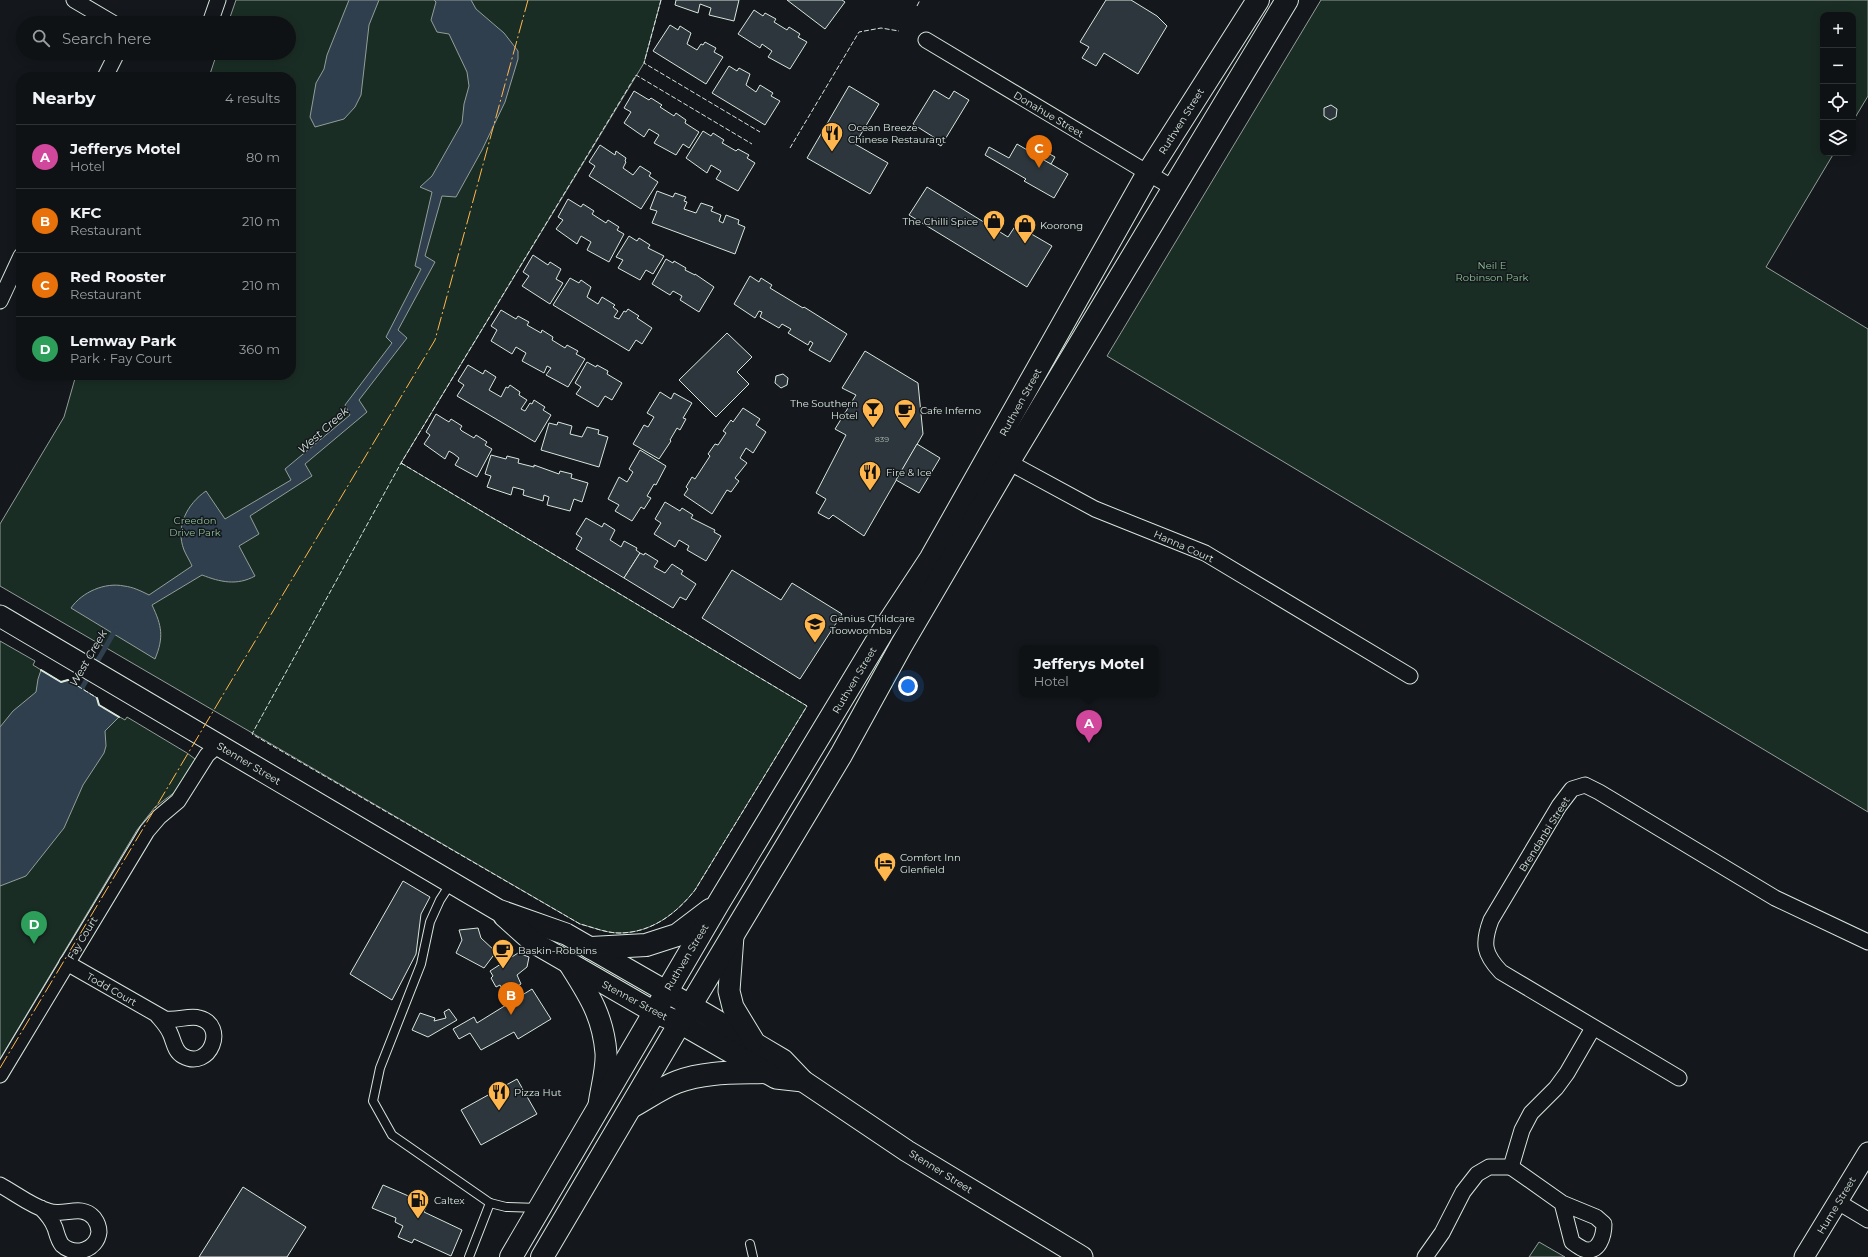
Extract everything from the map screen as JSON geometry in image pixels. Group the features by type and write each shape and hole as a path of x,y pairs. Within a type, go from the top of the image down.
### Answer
{"highway":[{"name":"Ruthven Street","path":"542,1257 685,1014 841,755 902,646 1000,458 1106,244 1148,173 1258,0"},
{"name":"Ruthven Street","path":"511,1257 666,991 884,631 931,558 1000,458 1173,188 1287,0"},
{"path":"591,948 646,945 677,935 718,904"},
{"path":"631,1107 677,1082 691,1078 719,1073 767,1072"}],"main road":[{"name":"Stenner Street","path":"0,616 498,910 566,934 666,991 685,1014 776,1078 803,1081"},
{"name":"Stenner Street","path":"498,910 533,942 654,1012 685,1014 756,1044 783,1060 803,1081 907,1151 1082,1257"},
{"path":"733,936 730,991 733,1007 756,1044"},
{"path":"569,963 593,1002 601,1020 606,1054 599,1105"}],"street":[{"path":"74,0 102,16"},
{"path":"212,16 218,0"},
{"name":"Donahue Street","path":"926,40 1173,188"},
{"path":"108,72 114,60"},
{"path":"0,301 16,267"},
{"name":"Hanna Court","path":"1000,458 1095,509 1205,553 1410,676"},
{"name":"Fay Court","path":"0,1075 147,831 159,817 171,807 180,804 193,793 214,760 218,745"},
{"name":"Brendanbi Street","path":"1679,1078 1593,1028 1502,972 1490,960 1485,947 1486,933 1491,920 1559,806 1572,789 1585,785 1599,792 1775,898 1868,942"},
{"name":"Todd Court","path":"67,964 157,1015"},
{"path":"1511,1167 1522,1130 1532,1113 1556,1088 1567,1073 1593,1028"},
{"name":"Hume Street","path":"1804,1257 1868,1152"},
{"path":"1425,1257 1442,1233 1463,1192 1477,1174 1489,1167 1511,1167 1562,1203"},
{"path":"0,1185 41,1208"},
{"path":"1838,1202 1868,1220"}],"lane":[{"path":"452,884 440,900 430,922 421,964 380,1068 373,1101 392,1134 490,1203 506,1207 540,1208"},
{"path":"469,1257 490,1203"},
{"path":"750,1244 753,1257"}],"green space":[{"name":"Creedon Drive Park","path":"236,0 661,0 644,63 401,463 807,706 695,890 680,907 652,926 642,930 614,933 580,924 0,586 0,524 64,417 75,380 296,380 296,72 211,72 215,60 296,60 296,16 230,16"},
{"name":"Neil E Robinson Park","path":"1321,0 1868,0 1868,96 1856,116 1856,12 1820,12 1820,156 1832,156 1766,267 1868,329 1868,812 1107,356"},
{"path":"0,641 35,661 33,665 61,682 68,680 97,698 99,705 125,720 127,717 187,753 195,759 195,764 179,789 155,807 137,830 0,1059"},
{"path":"1539,1242 1565,1257 1529,1257"}],"water":[{"path":"349,0 379,0 369,25 361,95 355,107 344,119 315,127 310,117 316,83 324,69 327,55"},
{"path":"434,0 471,0 476,9 504,33 518,51 518,59 505,102 482,150 456,197 442,196 425,256 435,262 398,330 407,338 359,400 367,412 305,464 312,476 250,516 259,534 239,546 255,576 242,581 228,582 215,580 202,575 152,605 158,619 161,632 160,644 155,659 71,608 81,597 102,587 117,585 131,587 149,595 192,566 184,550 181,533 184,517 193,502 199,496 206,491 225,519 291,480 285,469 350,415 345,405 392,343 386,337 421,269 415,266 432,192 420,187 432,176 462,123 464,104 469,86 467,72 449,34 437,32 431,20 436,2"},
{"path":"41,670 61,682 68,680 97,698 99,705 119,717 105,731 106,746 104,753 83,785 64,828 26,876 0,886 0,727 13,711 36,692"}],"building":[{"path":"676,0 739,0 734,21 709,15 711,8 700,4 698,13 675,5"},
{"path":"787,0 842,0 845,2 825,29"},
{"path":"1106,0 1131,0 1157,16 1167,26 1138,74 1104,53 1096,66 1082,58 1089,47 1080,42"},
{"path":"754,10 763,16 765,13 776,19 774,22 787,30 789,27 800,34 798,37 807,42 790,69 768,57 772,51 762,44 760,48 738,34"},
{"path":"670,25 678,30 680,26 691,33 687,44 697,50 701,44 703,45 705,42 716,48 714,52 723,57 706,84 653,51"},
{"path":"729,66 737,71 739,68 750,74 746,85 756,92 760,85 773,93 771,96 780,101 765,125 712,93"},
{"path":"849,86 879,104 855,144 888,163 870,194 807,158"},
{"path":"934,90 949,99 954,91 969,100 941,146 933,141 935,138 913,124"},
{"path":"634,91 649,100 651,98 662,105 660,107 674,116 676,113 686,120 685,123 699,132 689,148 683,144 676,155 654,143 659,135 649,129 644,137 624,123 631,112 624,108"},
{"path":"1331,105 1337,109 1336,117 1330,120 1324,116 1324,108"},
{"path":"703,131 711,136 713,133 724,140 722,143 736,151 738,149 749,155 747,158 755,163 738,191 716,179 721,171 711,165 707,173 686,158"},
{"path":"1017,144 1068,174 1054,198 1024,181 1026,179 985,155 989,147 1009,158"},
{"path":"600,145 615,155 616,151 626,158 623,168 633,175 640,166 651,173 649,176 658,182 641,209 589,176 595,166 589,162"},
{"path":"1046,152 1055,157 1051,164 1042,159"},
{"path":"927,187 1008,237 1016,225 1052,246 1027,287 909,215"},
{"path":"657,191 673,197 675,193 686,197 684,201 687,202 684,209 696,213 701,203 713,207 711,211 721,215 719,221 723,223 726,215 739,220 738,224 745,227 735,254 652,223 657,211 650,209"},
{"path":"568,199 581,207 583,204 594,211 592,214 606,223 608,220 619,227 617,230 624,234 609,262 587,250 591,242 581,236 577,244 556,229 563,220 558,217"},
{"path":"629,236 637,241 639,238 650,245 648,248 664,256 653,274 646,270 640,280 618,268 623,260 616,257"},
{"path":"533,255 548,265 550,262 561,269 556,279 563,283 550,304 522,286 529,276 523,272"},
{"path":"666,259 673,263 674,261 686,268 685,270 695,274 714,287 699,312 680,300 682,296 673,291 670,295 652,284"},
{"path":"750,276 759,282 761,278 772,285 770,288 847,334 830,362 809,350 813,343 810,341 808,345 788,333 791,329 782,324 779,328 760,317 762,312 759,311 755,318 734,304"},
{"path":"570,278 579,283 581,280 591,287 587,297 598,304 602,297 615,305 613,307 618,311 614,317 619,319 624,311 626,312 628,309 639,316 637,318 652,328 642,344 636,340 629,351 553,305"},
{"path":"501,310 516,319 518,316 529,322 527,325 541,333 542,330 553,337 552,340 565,348 567,345 578,351 576,354 585,359 568,387 546,375 551,368 547,366 544,373 522,361 526,353 516,347 512,354 491,341 497,330 491,326"},
{"path":"727,333 752,357 737,372 749,384 716,417 679,380"},
{"path":"865,351 918,383 923,434 864,536 833,515 829,519 818,513 826,499 816,493 846,435 835,429 856,395 842,388"},
{"path":"587,362 608,371 607,374 622,383 612,400 605,396 598,407 576,394 581,387 575,383"},
{"path":"468,365 483,374 485,370 496,377 489,390 501,397 506,387 508,388 510,385 520,392 519,395 527,400 521,409 525,411 534,400 545,407 543,410 551,415 535,442 457,396 464,385 458,381"},
{"path":"783,374 788,378 787,385 781,388 775,383 776,376"},
{"path":"660,392 671,399 674,393 692,403 683,418 686,419 680,430 677,428 670,440 671,441 659,459 633,444 644,425 648,427 654,417 647,413"},
{"path":"743,408 760,419 756,425 766,432 753,453 746,448 740,458 747,463 735,478 739,481 731,492 727,490 712,514 684,495 688,489 686,487 692,477 695,479 710,456 708,454 715,444 718,445 726,433 723,431 731,420 733,422"},
{"path":"436,414 449,422 451,419 462,426 460,429 462,431 474,438 476,435 487,442 485,445 492,449 477,477 455,465 459,458 454,454 449,451 445,459 424,444 430,435 426,432"},
{"path":"558,422 572,426 570,434 582,437 587,427 599,430 598,434 608,437 599,467 541,450 549,423 557,425"},
{"path":"917,444 940,458 919,493 896,480"},
{"path":"640,450 666,466 656,485 654,484 647,496 651,498 644,509 641,507 632,521 615,511 619,505 608,499 619,477 627,482 633,472 629,469"},
{"path":"491,455 506,459 507,456 519,459 518,463 534,467 534,465 559,474 560,471 572,474 571,478 588,483 582,502 574,499 570,511 547,505 549,497 544,495 543,501 523,495 524,490 513,487 511,495 487,487 491,476 485,474"},
{"path":"665,502 680,511 682,508 693,515 691,518 715,530 714,532 721,536 706,561 687,550 689,546 679,540 675,547 654,534 661,523 655,519"},
{"path":"586,518 602,527 604,523 615,530 610,540 621,547 624,541 637,548 636,550 640,553 624,578 576,549 582,538 576,534"},
{"path":"640,553 644,555 645,553 658,561 654,567 665,573 672,564 683,571 681,574 696,584 686,600 680,597 673,608 624,578"},
{"path":"732,570 781,600 792,583 842,614 800,679 702,618"},
{"path":"403,881 430,897 421,914 416,954 392,1000 350,974"},
{"path":"478,928 481,938 496,952 484,968 456,953 462,940 459,930"},
{"path":"518,953 529,957 527,967 517,975 521,984 505,994 500,985 496,987 491,978 493,976 490,971"},
{"path":"532,989 551,1019 518,1039 514,1032 481,1050 470,1033 459,1039 453,1029 474,1017 477,1023"},
{"path":"449,1009 457,1020 428,1037 412,1030 420,1013 435,1018 434,1021 446,1018 444,1012"},
{"name":"Pizza Hut","path":"517,1079 537,1114 481,1145 461,1110"},
{"name":"Caltex","path":"383,1185 427,1204 424,1212 462,1230 451,1256 414,1239 412,1243 398,1237 403,1226 395,1222 396,1218 372,1208"},
{"path":"243,1187 306,1227 287,1257 199,1257"}],"waterway":[{"name":"West Creek","path":"94,667 116,629"},
{"name":"West Creek","path":"79,693 90,674"}],"fence":[{"path":"661,0 644,63 760,132"},
{"path":"917,6 920,0"},
{"path":"790,148 859,32 881,28 899,31"},
{"path":"403,464 401,463 636,75 752,144"},
{"path":"401,463 807,706 695,890 680,907 652,926 642,930 614,933 580,924 252,734 401,463"},
{"path":"41,670 61,682 68,680 97,698 99,705 119,717"}],"wall":[{"path":"41,670 61,682 68,680"},
{"path":"97,698 99,705 119,717"}],"power":[{"path":"0,1068 435,340 528,0"}],"place":[{"name":"Ocean Breeze Chinese Restaurant","path":"832,152"},
{"name":"Red Rooster","path":"1039,168"},
{"name":"The Chilli Spice","path":"994,240"},
{"name":"Koorong","path":"1025,244"},
{"name":"The Southern Hotel","path":"873,428"},
{"name":"Cafe Inferno","path":"905,430"},
{"name":"Fire & Ice","path":"870,492"},
{"name":"Genius Childcare Toowoomba","path":"815,644"},
{"name":"Jefferys Motel","path":"1089,743"},
{"name":"Comfort Inn Glenfield","path":"885,882"},
{"name":"Lemway Park","path":"34,944"},
{"name":"Baskin-Robbins","path":"503,970"},
{"name":"KFC","path":"511,1015"},
{"name":"Pizza Hut","path":"499,1112"},
{"name":"Caltex","path":"418,1220"}]}
